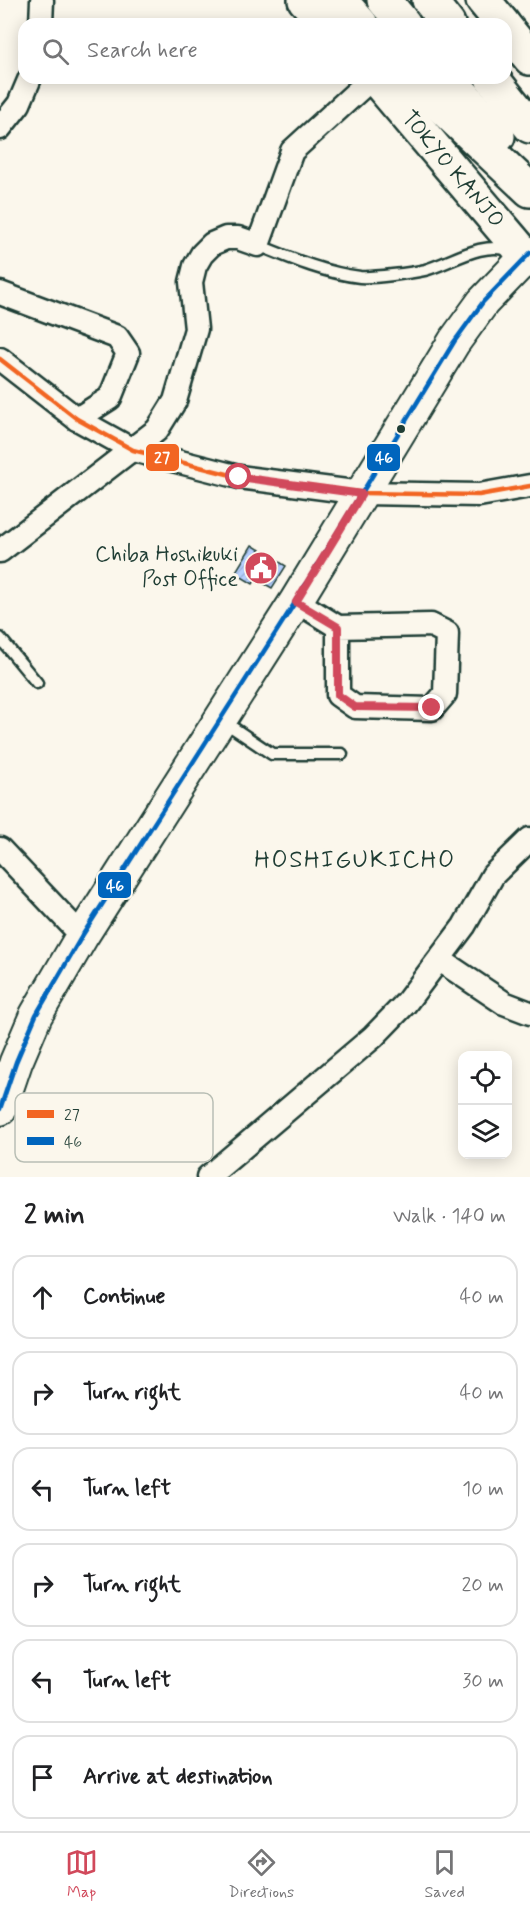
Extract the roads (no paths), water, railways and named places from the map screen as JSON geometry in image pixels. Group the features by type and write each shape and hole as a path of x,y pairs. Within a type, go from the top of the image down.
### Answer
{"highway":[{"path":"305,0 322,18"},
{"path":"340,0 356,18"},
{"path":"384,0 399,18"},
{"path":"429,0 443,18"},
{"path":"483,0 498,18"},
{"path":"512,36 530,58"},
{"name":"TOKYO KANJO","path":"379,84 529,257"},
{"path":"417,84 530,190"},
{"path":"454,84 530,174"},
{"path":"497,84 530,126"}],"street":[{"path":"41,18 42,0"},
{"path":"0,128 19,104 27,84"},
{"path":"1,547 157,430 175,401 196,329 191,282 195,266 212,244 226,238 238,238 258,245 292,151 367,84"},
{"path":"0,1109 16,1062 36,1015 82,936 296,602 454,342 483,302 529,257"},
{"path":"0,293 117,337 128,353 110,398 77,419"},
{"path":"0,359 77,419 133,450 239,477 362,494 479,495 530,486"},
{"path":"296,602 338,627 430,625 447,633 445,694 432,708 355,707 338,695 338,627"},
{"path":"208,1177 373,1037 406,1003 464,926 493,874 530,839"},
{"path":"0,849 82,936"},
{"path":"440,960 504,1003 530,1013"}],"lane":[{"path":"258,245 297,262 361,277 424,270 481,250 501,248 529,257"},
{"path":"0,638 37,683"},
{"path":"220,720 272,754 342,754"}],"place":[{"name":"Chiba Hoshikuki Post Office","path":"261,568"}],"district":[{"name":"HOSHIGUKICHO","path":"355,860"}]}
